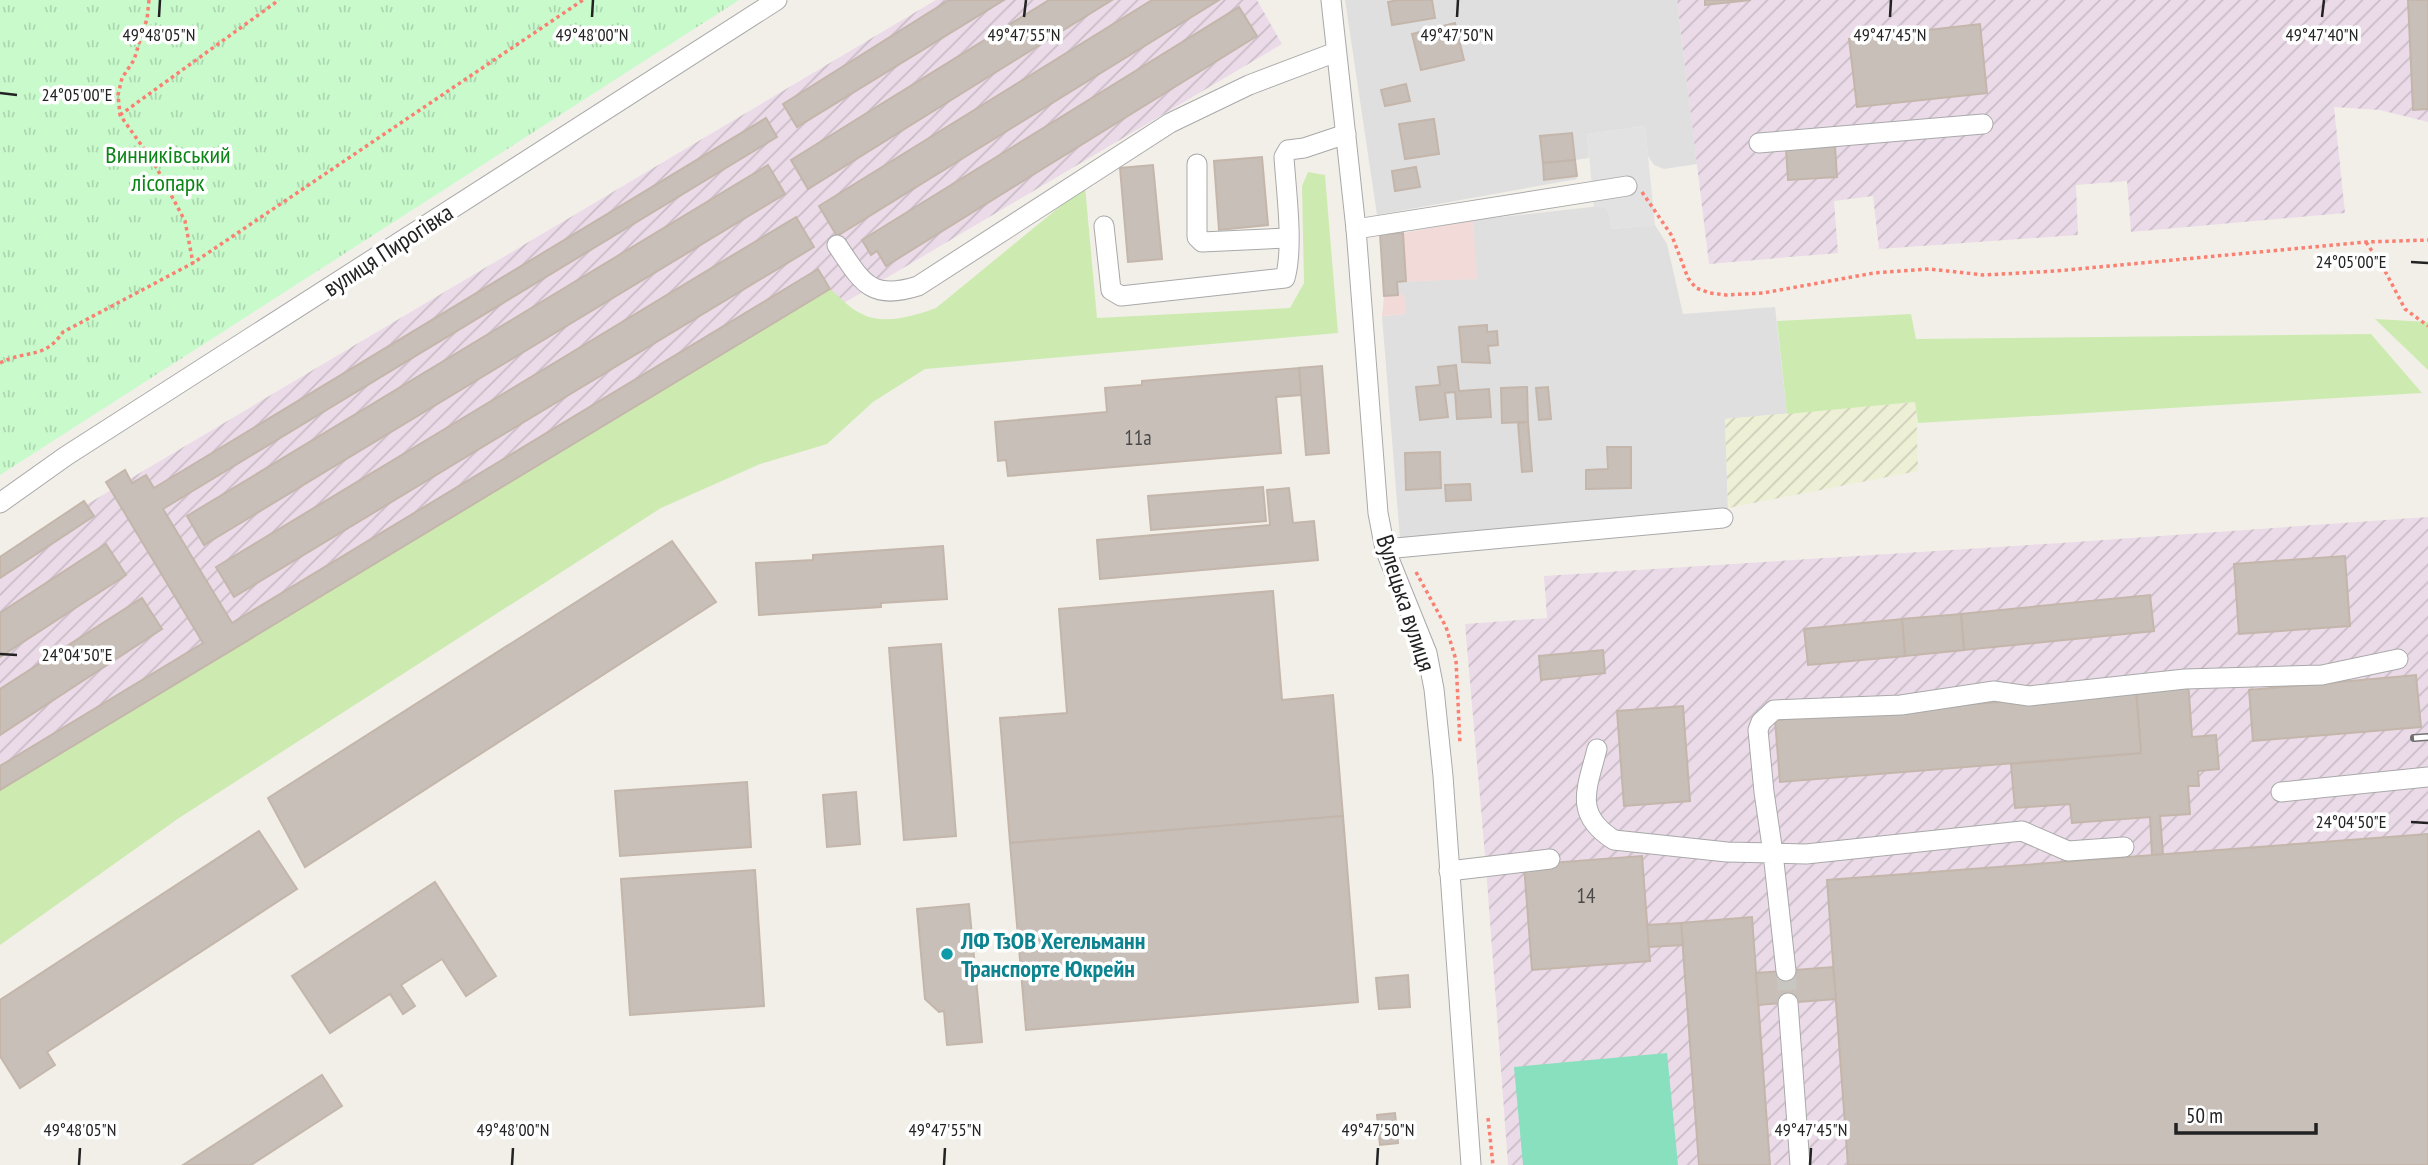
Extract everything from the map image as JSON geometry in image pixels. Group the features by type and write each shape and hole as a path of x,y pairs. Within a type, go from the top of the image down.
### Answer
{"street":[{"name":"вулиця Пирогівка","path":"0,503 78,449 777,0"},
{"name":"Вулецька вулиця","path":"1331,0 1356,229 1377,502 1427,653 1443,776 1471,1165"},
{"path":"837,245 856,274 879,291 904,290 918,286 1170,123 1249,85 1336,52"},
{"path":"1759,142 1983,124"},
{"path":"1104,226 1111,290 1121,296 1285,278 1288,269 1288,238 1284,156 1289,150 1304,148 1346,134"},
{"path":"1198,164 1197,237 1202,242 1288,238"},
{"path":"1356,229 1632,185"},
{"path":"1393,547 1723,518"},
{"path":"1786,971 1758,730 1761,722 1774,710 1901,705 1994,691 2029,696 2185,679 2322,675 2398,659"},
{"path":"1597,749 1588,784 1586,811 1600,831 1614,840 1727,852 1805,854 2022,831 2068,851 2124,847"},
{"path":"2281,792 2428,777"},
{"path":"1449,871 1550,859"},
{"path":"1788,1003 1800,1165"}],"path":[{"path":"149,0 147,19 137,50 122,78 118,95 120,115 154,163 185,221 193,262"},
{"path":"120,115 279,0"},
{"path":"0,363 15,356 44,352 55,344 63,332 193,262 583,0"},
{"path":"1632,185 1657,211 1696,288 1726,295 1763,293 1874,273 1929,269 1984,275 2056,271 2366,242 2428,240"},
{"path":"2366,242 2405,309 2428,326"},
{"path":"1393,547 1434,604 1446,627 1456,660 1460,743"},
{"path":"1488,1111 1493,1165"}],"shaded area":[{"path":"936,0 1257,0 1282,44 0,802 0,556"},
{"path":"1345,0 1677,0 1697,164 1664,169 1654,165 1648,156 1645,126 1587,134 1589,158 1575,160 1577,179 1377,215"},
{"path":"1677,0 2428,0 2428,122 2380,110 2334,107 2345,213 2131,232 2127,181 2076,185 2078,235 1879,249 1873,196 1834,201 1838,253 1709,264"},
{"path":"1645,126 1655,225 1611,229 1610,215 1606,208 1594,207 1587,134"},
{"path":"1600,206 1606,208 1610,215 1611,229 1655,225 1667,244 1683,314 1775,307 1787,414 1725,419 1728,508 1400,539 1382,316 1406,314 1403,294 1398,295 1397,282 1476,278 1473,220"},
{"path":"1473,220 1477,279 1397,282 1398,294 1404,294 1406,314 1382,316 1384,296 1380,234 1403,233"},
{"path":"2428,517 2428,1165 1508,1165 1465,624 1547,618 1544,576"}],"green space":[{"name":"Винниківський лісопарк","path":"0,0 739,0 0,475"},
{"path":"1308,172 1325,175 1338,333 925,369 873,402 827,444 760,464 661,508 179,818 0,945 0,790 830,289 856,311 878,319 908,317 936,308 1085,186 1097,318 1290,308 1304,283 1302,186"},
{"path":"1911,314 1916,339 2371,334 2422,393 1918,423 1915,402 1787,414 1777,321"},
{"path":"2375,319 2428,322 2428,370"},
{"path":"1916,402 1918,471 1728,508 1725,419"},
{"path":"1667,1053 1678,1165 1523,1165 1514,1067"}],"building":[{"path":"949,0 1004,0 797,127 783,104"},
{"path":"1049,0 1112,0 808,189 791,160"},
{"path":"1152,0 1219,0 837,236 819,206"},
{"path":"1432,0 1435,18 1392,25 1388,2"},
{"path":"1705,0 1751,0 1705,5"},
{"path":"2408,0 2428,0 2428,109 2413,110"},
{"path":"1239,7 1257,36 886,266 877,251 871,255 862,240"},
{"path":"1455,23 1464,60 1421,70 1412,34"},
{"path":"1980,24 1987,93 1857,107 1849,39"},
{"path":"1406,84 1410,101 1385,106 1381,90"},
{"path":"766,118 777,137 163,509 232,623 818,269 830,289 0,790 0,766 203,643 106,482 125,470 132,483 146,475 154,488"},
{"path":"1434,119 1439,154 1405,159 1399,124"},
{"path":"1572,133 1575,160 1543,163 1540,136"},
{"path":"1835,146 1837,177 1788,180 1786,148"},
{"path":"1262,157 1268,225 1219,230 1214,161"},
{"path":"1575,160 1577,176 1544,180 1543,163"},
{"path":"768,165 785,194 204,545 187,516"},
{"path":"1153,165 1162,259 1128,262 1120,168"},
{"path":"1416,167 1420,187 1395,191 1392,171"},
{"path":"796,217 814,247 234,597 216,567"},
{"path":"1403,233 1406,281 1397,282 1398,295 1384,296 1380,234"},
{"path":"1487,325 1487,332 1497,331 1498,345 1488,346 1490,363 1462,362 1459,327"},
{"path":"1456,365 1459,391 1489,389 1491,417 1457,419 1455,392 1445,393 1448,417 1420,420 1416,387 1440,385 1438,367"},
{"path":"1322,366 1329,453 1306,455 1299,368"},
{"path":"1299,368 1301,395 1276,397 1281,453 1008,476 1006,460 998,461 995,422 1107,412 1105,388 1142,385 1142,381"},
{"path":"1527,387 1528,422 1502,423 1501,388"},
{"path":"1548,387 1551,419 1539,420 1536,388"},
{"path":"1528,422 1532,471 1522,472 1518,423"},
{"path":"1607,447 1631,447 1631,488 1586,489 1586,470 1608,469"},
{"path":"1440,452 1441,488 1406,490 1405,453"},
{"path":"1470,484 1471,500 1446,501 1445,485"},
{"path":"1263,487 1266,521 1151,530 1148,496"},
{"path":"1289,488 1293,523 1314,521 1318,560 1100,579 1097,540 1270,525 1267,490"},
{"path":"84,501 94,516 0,578 0,557"},
{"path":"672,541 716,602 305,867 268,798"},
{"path":"106,544 126,575 0,657 0,613"},
{"path":"943,546 947,599 881,603 881,607 759,615 756,563 813,560 813,555"},
{"path":"2345,556 2350,626 2239,634 2234,564"},
{"path":"1273,591 1282,700 1333,695 1343,816 1010,843 1000,718 1067,713 1059,609"},
{"path":"2150,595 2154,631 1964,650 1961,614"},
{"path":"142,598 162,629 0,735 0,689"},
{"path":"1961,614 1964,650 1905,656 1902,619"},
{"path":"1902,619 1905,656 1808,665 1804,629"},
{"path":"941,644 956,836 904,840 889,648"},
{"path":"1603,650 1605,673 1541,680 1539,656"},
{"path":"2416,675 2421,727 2253,741 2249,690"},
{"path":"2188,681 2192,737 2216,735 2219,769 2198,771 2199,786 2188,786 2190,814 2160,816 2163,854 2152,855 2150,817 2072,823 2070,804 2015,808 2011,764 2141,753 2136,685"},
{"path":"2136,691 2141,753 1780,782 1775,720"},
{"path":"1683,706 1690,801 1624,806 1617,711"},
{"path":"747,782 751,847 620,856 615,791"},
{"path":"856,792 860,844 827,847 823,795"},
{"path":"1343,816 1358,1002 1026,1030 1010,843"},
{"path":"259,831 297,889 47,1052 55,1065 20,1088 0,1056 0,1000"},
{"path":"2428,834 2428,1165 1848,1165 1827,880"},
{"path":"1642,856 1650,961 1532,970 1524,865"},
{"path":"755,870 764,1006 630,1015 621,879"},
{"path":"435,882 496,976 466,996 442,959 401,985 415,1006 403,1014 390,994 330,1033 292,976"},
{"name":"ЛФ ТзОВ Хегельманн Транспорте Юкрейн","path":"969,904 982,1042 947,1045 944,1011 939,1012 925,999 917,909"},
{"path":"1752,917 1770,1165 1699,1165 1681,923"},
{"path":"1681,923 1683,945 1649,947 1647,925"},
{"path":"1833,967 1836,999 1758,1005 1756,973"},
{"path":"1408,975 1410,1007 1379,1009 1376,978"},
{"path":"322,1075 342,1106 251,1165 183,1165"},
{"path":"1395,1113 1398,1143 1380,1145 1377,1115"}],"tunnel":[{"path":"1786,971 1788,1003"}],"railway":[{"path":"2414,738 2428,737"}],"place":[{"name":"ЛФ ТзОВ Хегельманн Транспорте Юкрейн","path":"947,954"}]}
